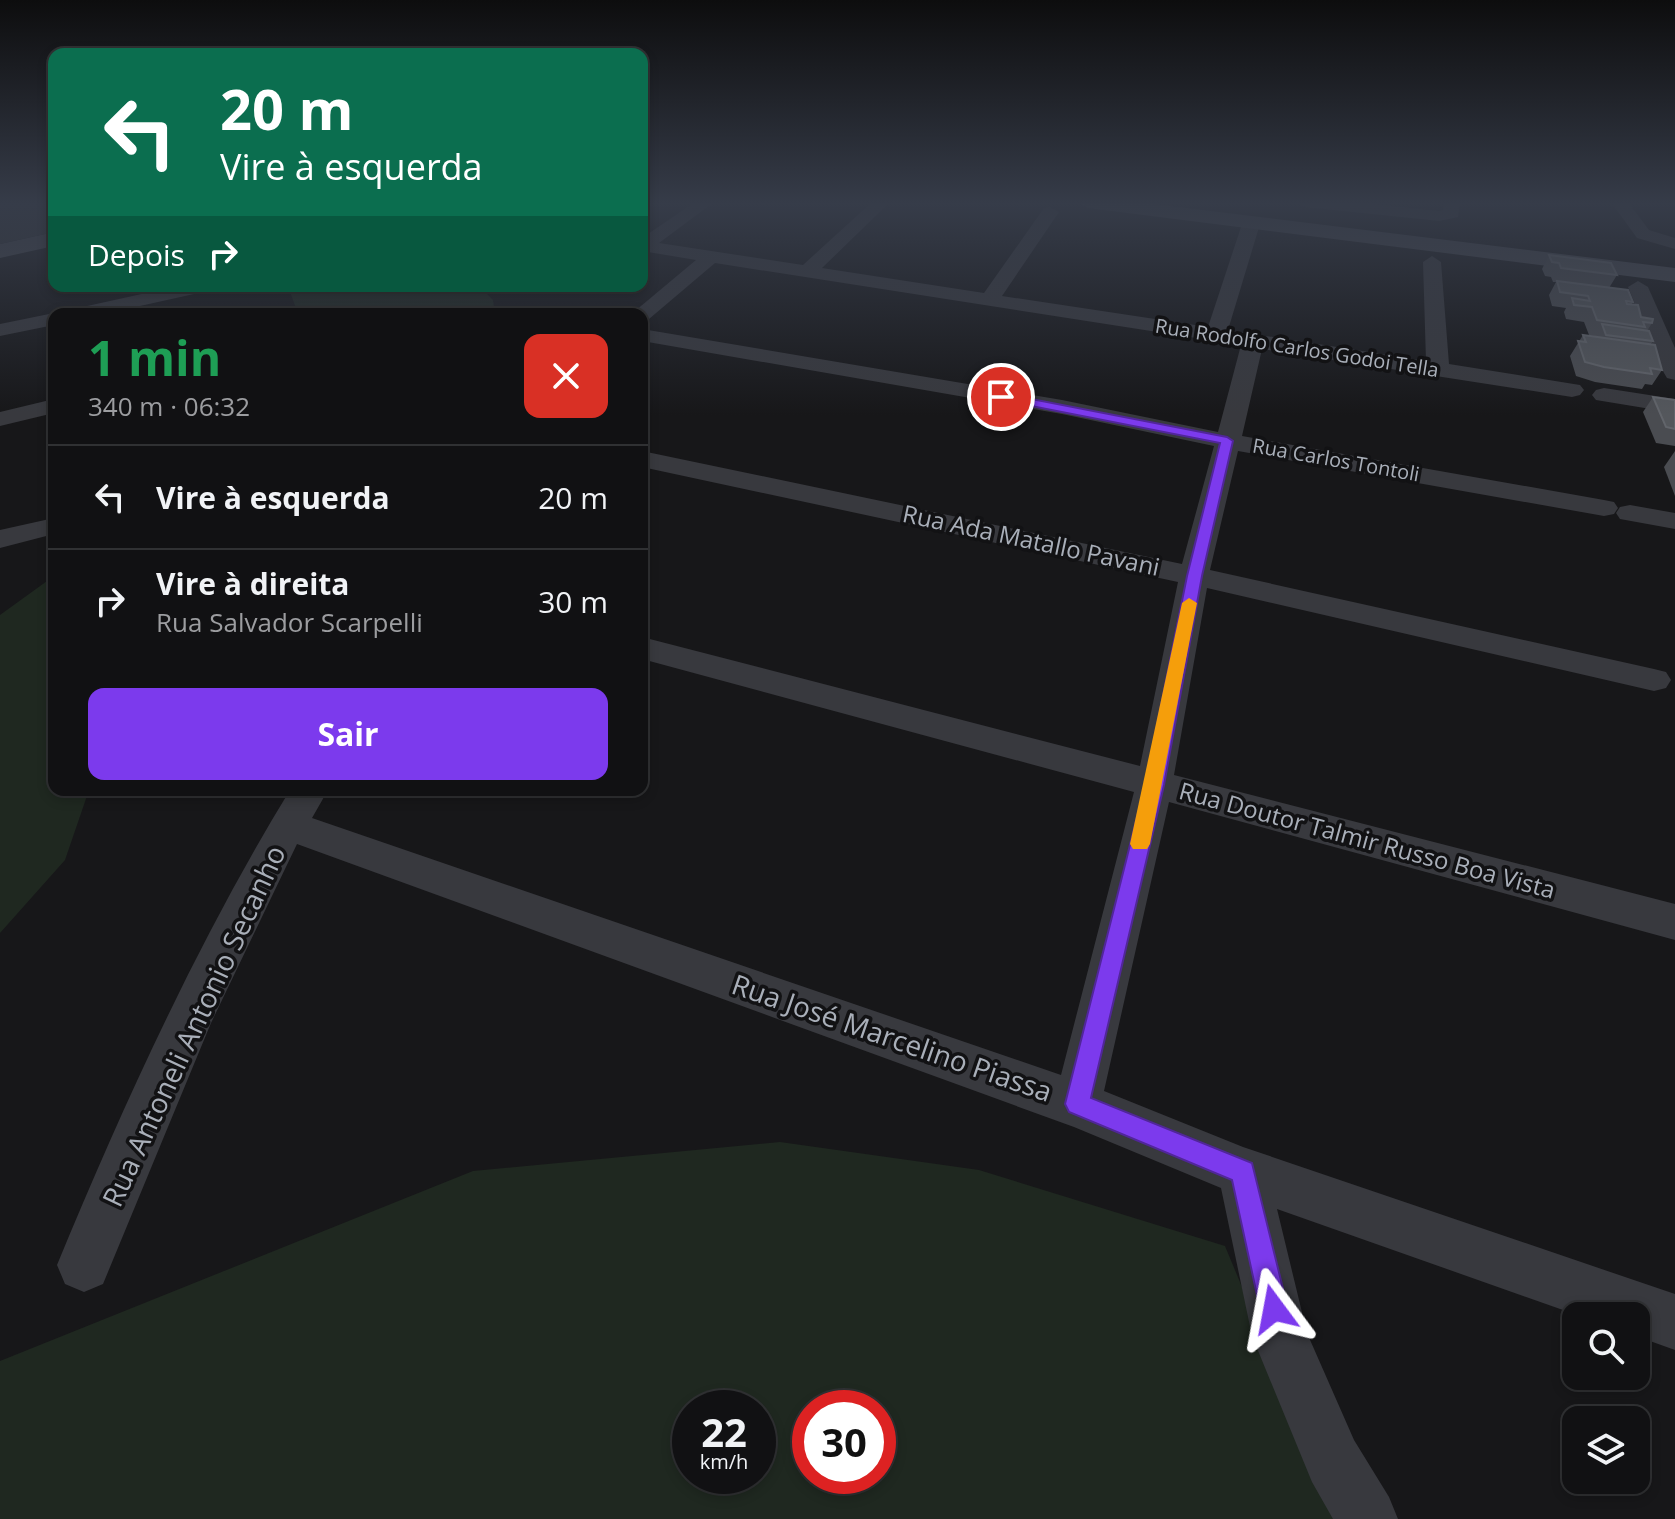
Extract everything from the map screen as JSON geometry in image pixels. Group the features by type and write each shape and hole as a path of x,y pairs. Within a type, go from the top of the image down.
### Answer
{"street":[{"path":"648,310 692,273"},
{"name":"Rua Rodolfo Carlos Godoi Tella","path":"821,273 1191,324 1216,336 1572,390"},
{"path":"990,298 1008,273"},
{"path":"1216,336 1236,273"},
{"path":"1433,273 1438,370"},
{"path":"1638,287 1675,373"},
{"path":"122,308 182,292"},
{"path":"0,330 48,320"},
{"name":"Rua Carlos Tontoli","path":"648,336 1062,407 1227,441 1675,521"},
{"path":"1077,1104 1154,785 1194,576 1253,342"},
{"path":"1604,395 1675,406"},
{"path":"0,419 48,407"},
{"name":"Rua Ada Matallo Pavani","path":"648,460 1194,576 1654,680"},
{"path":"0,539 48,527"},
{"name":"Rua Doutor Talmir Russo Boa Vista","path":"648,650 1675,922"},
{"name":"Rua José Marcelino Piassa","path":"298,807 1077,1104 1243,1172 1675,1322"},
{"name":"Rua Antoneli Antonio Secanho","path":"84,1265 199,1002 298,807"},
{"path":"1243,1172 1280,1336 1333,1461 1367,1519"}],"shaded area":[{"path":"290,292 485,292 493,300 494,308 296,308"},
{"path":"48,580 48,796 87,796 65,860 0,933 0,615"},
{"path":"780,1142 979,1170 1225,1246 1338,1519 0,1519 0,1361 473,1171"}],"building":[{"path":"1557,281 1628,290 1633,302 1626,301 1627,304 1638,305 1641,317 1653,319 1652,323 1643,322 1645,327 1597,320 1592,307 1574,305 1572,298 1590,301 1588,296 1560,292"},
{"path":"1602,324 1649,331 1653,341 1606,335"},
{"path":"1583,335 1655,345 1662,370 1650,368 1652,374 1585,362 1578,341 1586,342"},
{"path":"1653,397 1675,400 1675,429 1666,427"}],"slow traffic":[{"path":"1140,844 1189,603"}],"route":[{"path":"1001,397 1227,441 1194,576 1154,785 1077,1104 1243,1172 1274,1309"}]}
